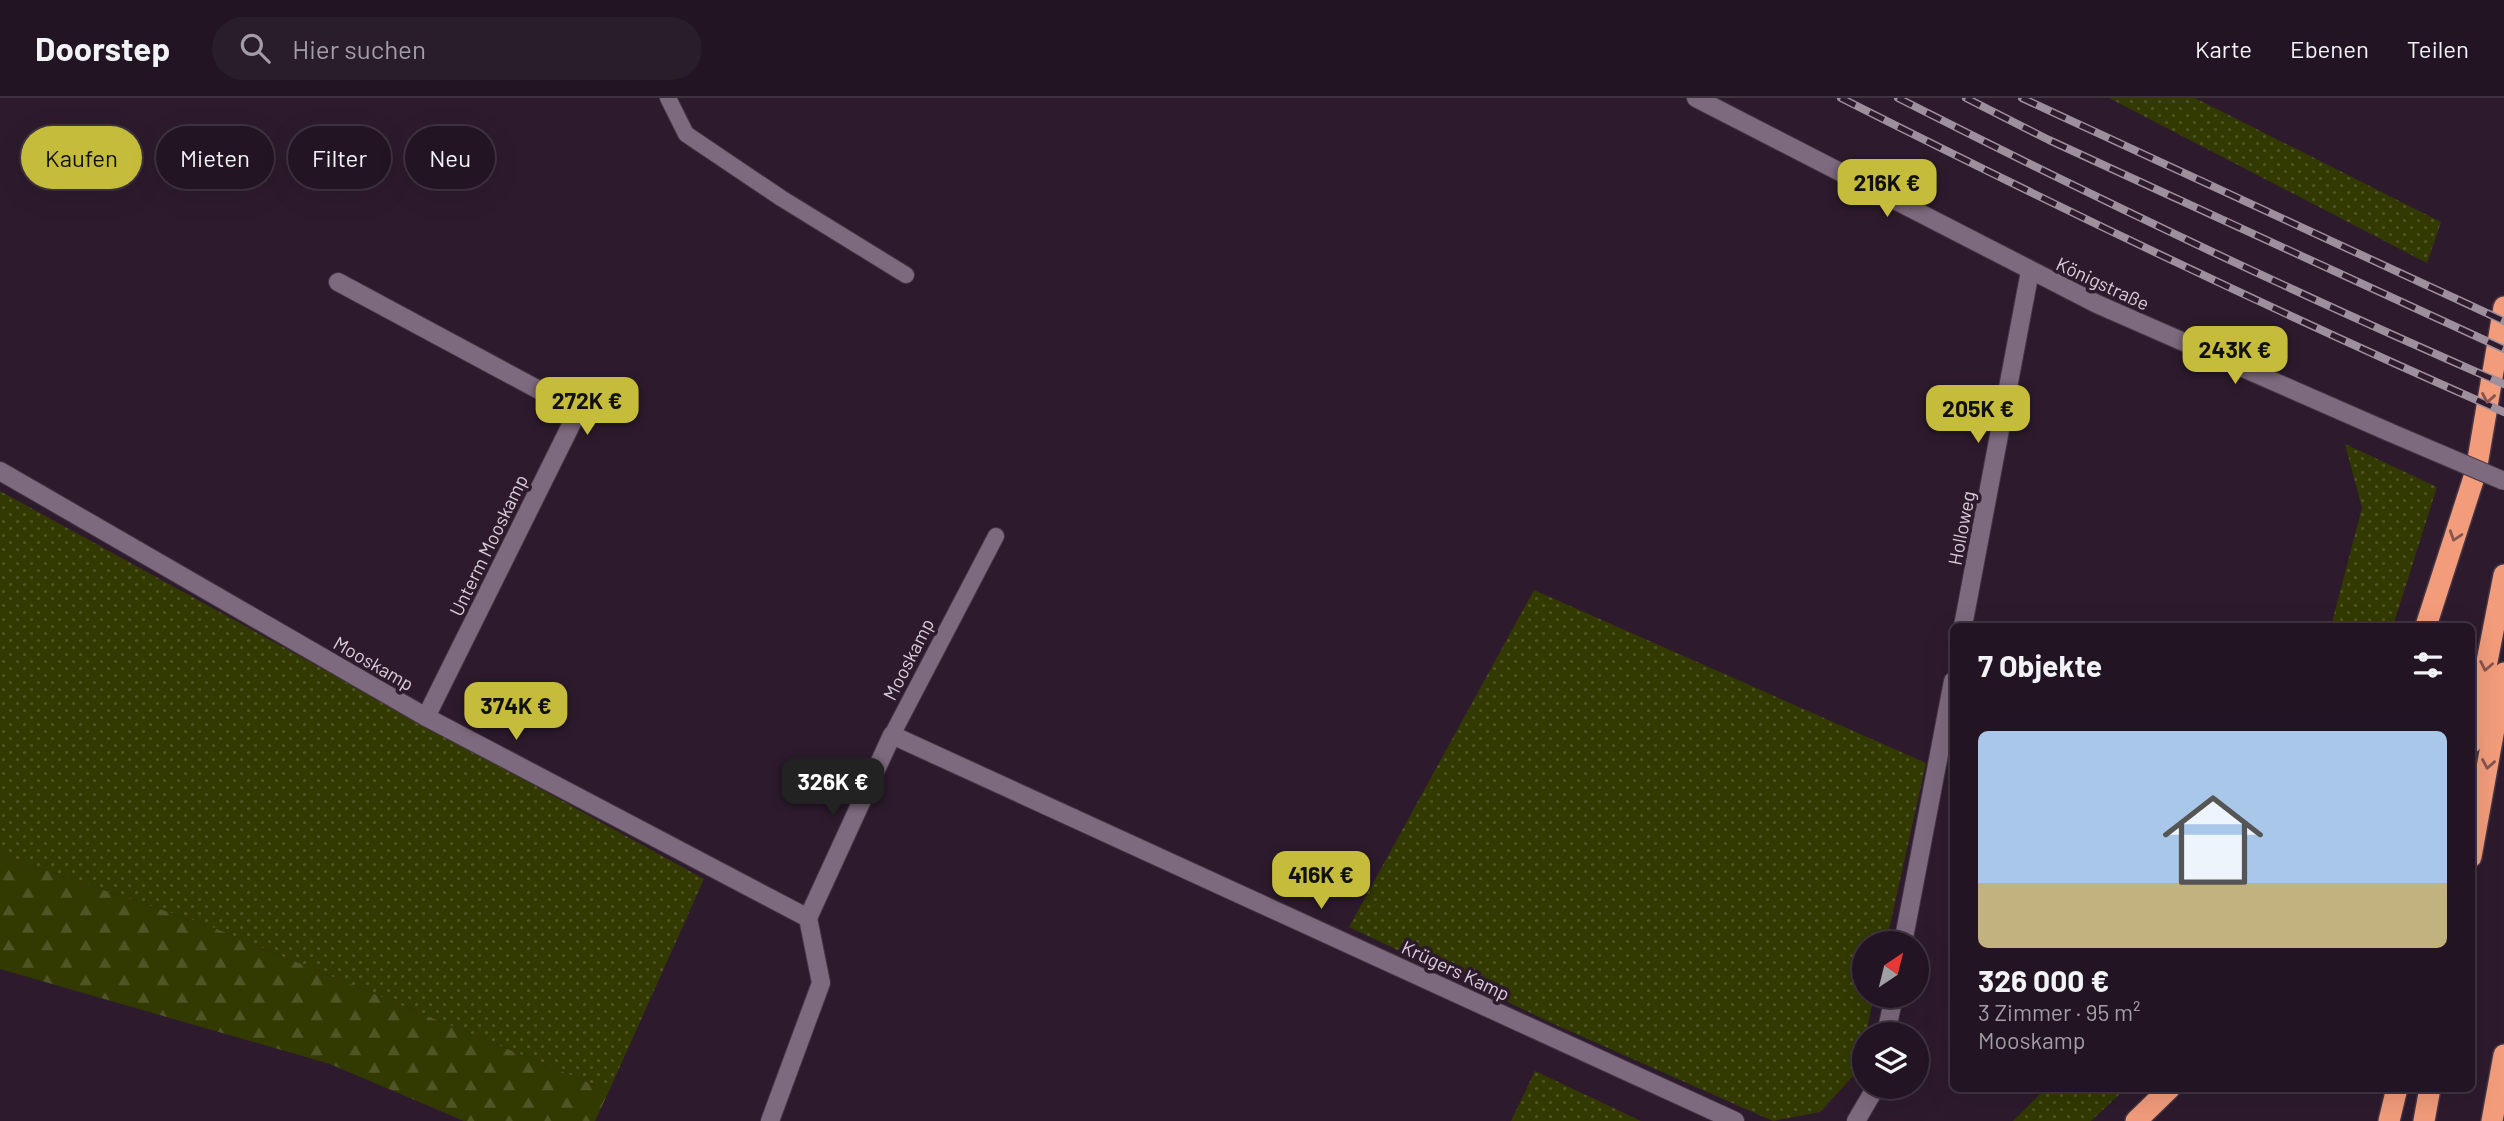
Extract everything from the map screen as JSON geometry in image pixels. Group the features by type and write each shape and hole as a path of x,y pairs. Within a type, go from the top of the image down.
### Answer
{"highway":[{"path":"2427,623 2476,471 2504,307"},
{"path":"2475,723 2504,575"},
{"path":"2475,835 2504,673"},
{"path":"2492,1121 2504,1055"},
{"path":"2136,1121 2167,1092"},
{"path":"2389,1121 2396,1092"},
{"path":"2424,1121 2429,1092"}],"street":[{"name":"Königstraße","path":"1696,98 2096,304 2504,481"},
{"name":"Holloweg","path":"1964,623 2030,271"},
{"name":"Unterm Mooskamp","path":"338,282 578,411 426,717"},
{"name":"Mooskamp","path":"0,471 426,717 808,918 892,735"},
{"path":"1905,931 1950,697"},
{"name":"Krügers Kamp","path":"892,735 1735,1121"},
{"path":"770,1121 821,983 808,918"},
{"path":"1856,1121 1869,1099"}],"lane":[{"path":"668,98 687,134 781,198 906,275"},
{"name":"Mooskamp","path":"892,735 996,536"}],"green space":[{"path":"2109,98 2195,98 2441,222 2427,263"},
{"path":"2345,444 2437,487 2394,623 2332,623 2362,508"},
{"path":"0,491 704,879 609,1091 207,925 0,855"},
{"path":"1534,590 1926,763 1889,931 1852,931 1852,1008 1871,1008 1869,1022 1852,1022 1852,1077 1820,1112 1773,1121 1556,1025 1349,927"},
{"path":"0,855 207,925 609,1091 595,1121 464,1121 330,1064 0,969"},
{"path":"1535,1071 1641,1121 1511,1121"},
{"path":"2042,1092 2122,1092 2091,1121 2013,1121"}],"railway":[{"path":"1841,98 2170,260 2504,412"},
{"path":"1898,98 2199,246 2504,384"},
{"path":"1966,98 2049,140 2504,349"},
{"path":"2022,98 2504,321"}]}
